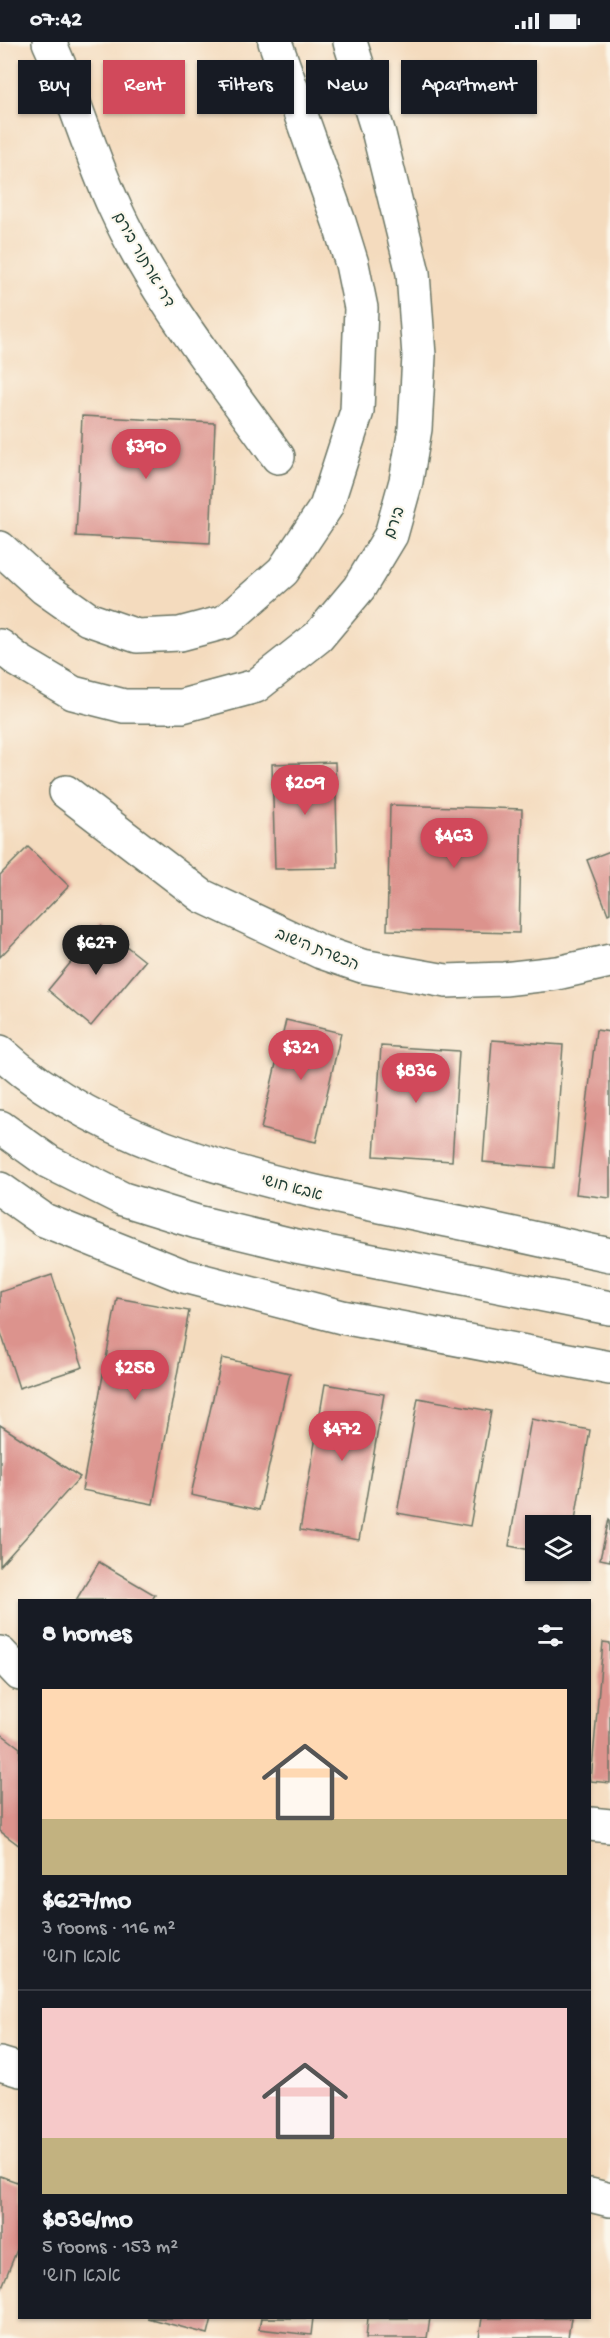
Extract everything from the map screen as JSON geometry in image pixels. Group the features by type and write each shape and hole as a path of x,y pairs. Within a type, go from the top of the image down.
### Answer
{"street":[{"name":"דר' ארתור בירם","path":"49,42 71,90 115,208 164,295 278,457"},
{"path":"0,548 44,588 88,619 137,636 180,634 225,622 234,615 283,571 326,507 357,411 361,308 352,264 339,222 274,42"},
{"name":"בירם","path":"0,646 19,661 73,693 124,706 182,706 256,686 318,637 359,588 391,535 406,481 415,429 419,356 413,273 379,134 351,42"},
{"name":"הכשרת הישוב","path":"66,792 202,896 321,952 362,966 446,981 557,974 610,961"},
{"name":"אבא חושי","path":"0,1052 27,1076 95,1116 157,1144 215,1165 322,1194 610,1255"},
{"path":"0,1127 49,1162 123,1199 197,1222 296,1246 610,1308"},
{"path":"0,1189 44,1220 184,1276 342,1317 610,1368"},
{"path":"0,1653 18,1672"},
{"path":"591,1824 610,1826"},
{"path":"0,2064 18,2069"},
{"path":"591,2195 610,2200"}],"building":[{"path":"82,416 215,423 210,543 76,536"},
{"path":"335,762 338,868 275,869 272,764"},
{"path":"390,805 522,809 519,933 387,930"},
{"path":"28,847 69,886 0,957 0,875"},
{"path":"610,851 610,913 608,914 587,860"},
{"path":"101,926 145,961 91,1026 48,990"},
{"path":"286,1020 341,1033 316,1142 261,1129"},
{"path":"596,1030 610,1032 610,1198 576,1194"},
{"path":"492,1040 563,1045 554,1168 483,1162"},
{"path":"381,1046 459,1051 452,1161 374,1156"},
{"path":"52,1275 83,1367 19,1388 0,1330 0,1292"},
{"path":"117,1298 189,1311 153,1504 82,1490"},
{"path":"222,1358 290,1373 259,1510 191,1495"},
{"path":"325,1384 384,1394 359,1540 300,1530"},
{"path":"418,1398 491,1411 470,1526 397,1513"},
{"path":"531,1419 590,1430 576,1515 525,1515 525,1549 509,1546"},
{"path":"0,1425 80,1477 0,1566"},
{"path":"610,1520 610,1561 600,1559"},
{"path":"99,1562 155,1595 153,1599 77,1599"},
{"path":"603,1642 610,1643 610,1783 591,1781"},
{"path":"0,1733 18,1746 18,1844 0,1831"},
{"path":"0,2176 18,2182 18,2247 0,2292"},
{"path":"151,2319 212,2319 208,2334"},
{"path":"261,2319 313,2319 311,2335 259,2329"},
{"path":"368,2319 430,2319 427,2338 366,2338"},
{"path":"482,2319 571,2319 568,2338 479,2338"}]}
